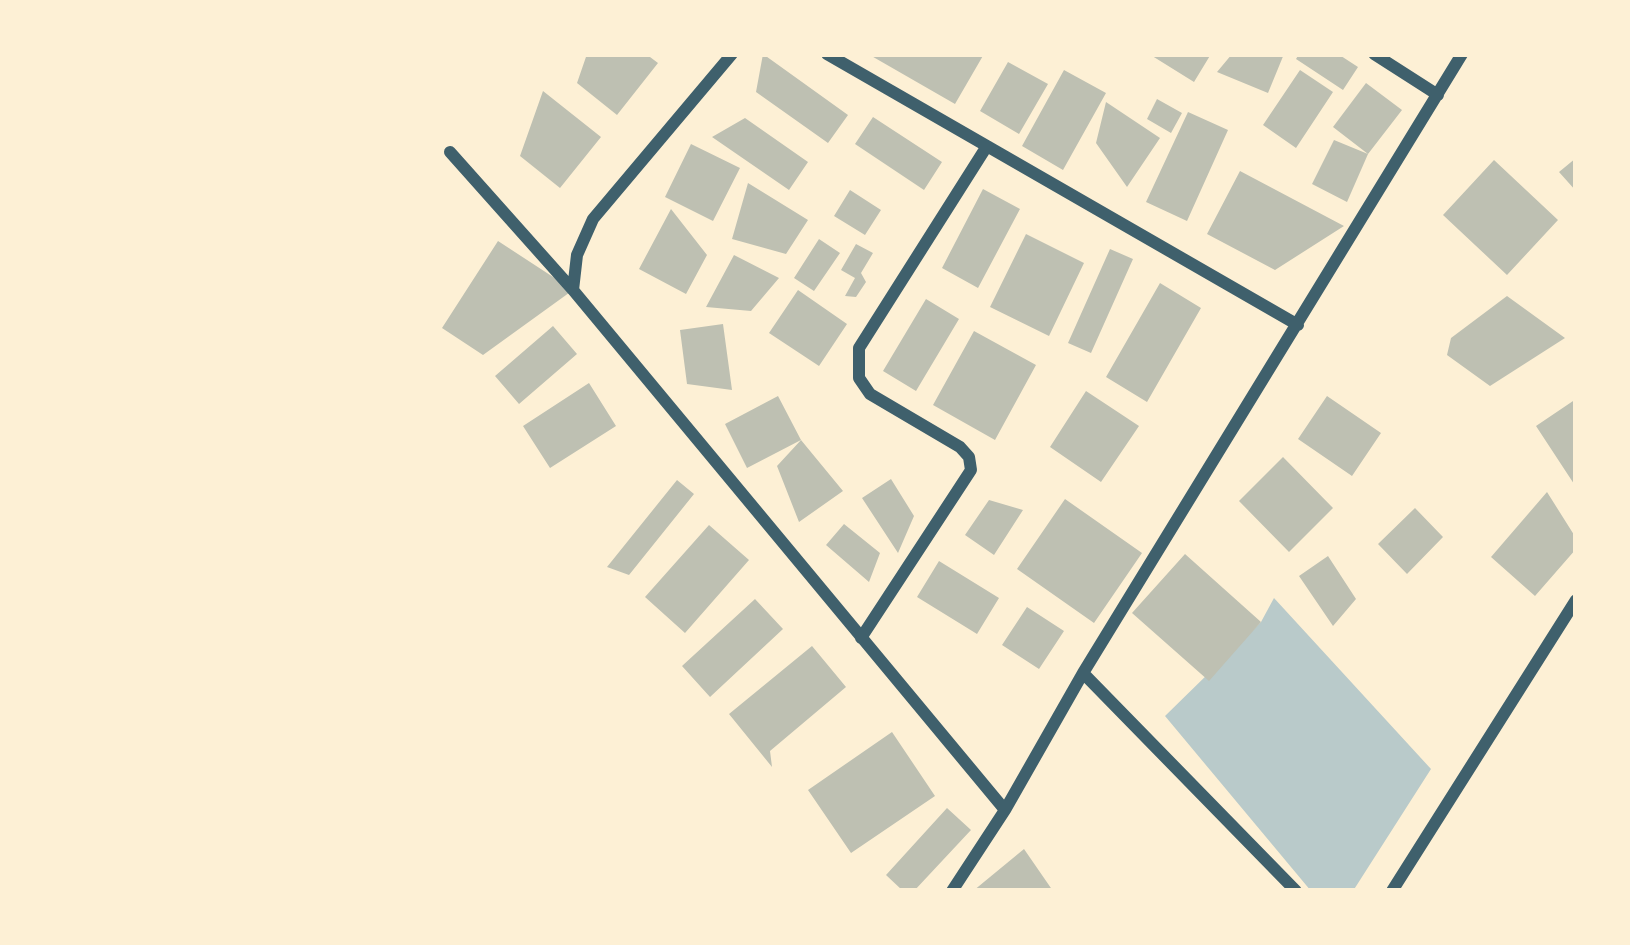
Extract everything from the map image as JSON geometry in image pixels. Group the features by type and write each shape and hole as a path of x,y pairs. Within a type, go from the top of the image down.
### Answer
{"street":[{"path":"573,290 577,255 593,219 732,54"},
{"path":"827,54 1298,325"},
{"path":"1374,54 1438,95"},
{"path":"952,891 1462,54"},
{"path":"861,638 971,470 969,457 960,447 870,394 859,378 859,348 986,146"},
{"path":"450,152 573,290 1005,810"},
{"path":"1392,891 1576,600"},
{"path":"1083,673 1296,891"}],"shaded area":[{"path":"1274,598 1431,769 1353,891 1311,891 1165,716 1261,622"}],"building":[{"path":"587,54 646,54 658,63 617,115 577,83"},
{"path":"763,54 848,115 828,143 756,92"},
{"path":"868,54 984,54 955,104"},
{"path":"1149,54 1211,54 1194,82"},
{"path":"1232,54 1284,54 1268,93 1217,72"},
{"path":"1299,54 1338,54 1358,67 1343,90 1296,59"},
{"path":"1008,62 1048,84 1019,134 980,111"},
{"path":"1064,70 1106,93 1063,170 1022,146"},
{"path":"1300,70 1333,92 1296,148 1263,125"},
{"path":"1366,83 1402,110 1368,154 1333,127"},
{"path":"543,91 601,137 560,188 520,156"},
{"path":"1157,99 1182,113 1171,133 1147,119"},
{"path":"1106,102 1160,138 1127,187 1096,143"},
{"path":"1188,112 1228,130 1187,221 1146,202"},
{"path":"873,117 942,162 924,190 855,144"},
{"path":"745,118 808,162 789,190 712,137"},
{"path":"1334,140 1368,154 1347,202 1312,184"},
{"path":"691,144 740,168 713,221 665,197"},
{"path":"1576,158 1576,191 1559,172"},
{"path":"1494,160 1558,220 1507,275 1443,215"},
{"path":"1240,171 1344,226 1275,270 1207,234"},
{"path":"748,183 808,220 786,254 732,239"},
{"path":"983,189 1020,209 978,288 942,268"},
{"path":"850,190 881,210 865,235 834,216"},
{"path":"671,209 707,255 686,294 639,269"},
{"path":"1026,234 1084,263 1049,336 990,307"},
{"path":"819,239 840,253 814,291 794,278"},
{"path":"498,241 573,290 483,355 442,328"},
{"path":"856,244 873,253 861,273 866,282 856,297 845,296 855,278 841,270"},
{"path":"1110,249 1133,259 1091,353 1068,343"},
{"path":"734,255 779,278 751,311 706,307"},
{"path":"1160,283 1201,308 1147,402 1106,377"},
{"path":"798,290 847,324 819,366 769,333"},
{"path":"1507,296 1565,338 1490,386 1447,355 1451,338"},
{"path":"926,299 959,319 916,391 883,371"},
{"path":"723,324 732,390 687,384 680,330"},
{"path":"553,326 577,354 519,404 495,376"},
{"path":"974,331 1036,365 995,440 933,405"},
{"path":"589,383 616,426 550,468 523,426"},
{"path":"1086,391 1139,426 1101,482 1050,447"},
{"path":"778,396 801,440 747,468 725,424"},
{"path":"1327,396 1381,433 1352,476 1298,439"},
{"path":"1576,399 1576,487 1536,426"},
{"path":"801,440 843,491 799,522 777,466"},
{"path":"1283,457 1333,508 1289,552 1239,501"},
{"path":"891,479 914,516 898,553 862,498"},
{"path":"677,480 694,494 629,575 607,567"},
{"path":"1547,492 1576,538 1576,549 1535,596 1491,557"},
{"path":"1065,499 1142,553 1094,623 1017,569"},
{"path":"989,500 1023,510 994,555 965,535"},
{"path":"1415,508 1443,537 1407,574 1378,544"},
{"path":"844,524 880,553 869,582 826,545"},
{"path":"709,525 749,560 685,633 645,597"},
{"path":"1185,554 1261,622 1209,681 1132,613"},
{"path":"1328,556 1356,599 1333,626 1299,576"},
{"path":"939,561 999,598 977,634 917,597"},
{"path":"755,599 783,629 710,697 682,666"},
{"path":"1027,607 1064,631 1039,669 1002,645"},
{"path":"812,646 846,687 770,751 772,767 729,714"},
{"path":"892,732 935,796 851,853 808,790"},
{"path":"947,808 971,830 914,891 903,891 886,875"},
{"path":"1024,849 1053,891 973,891"}]}
